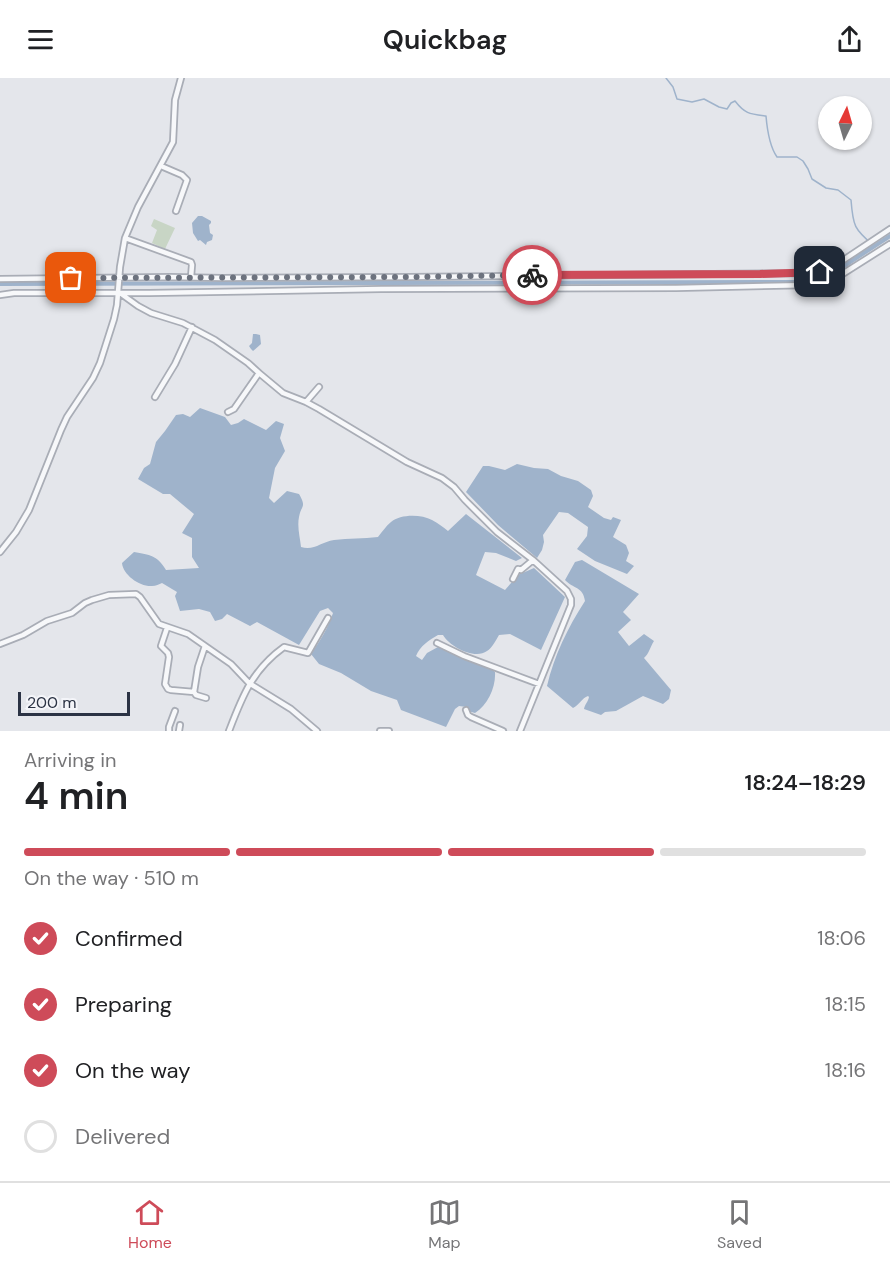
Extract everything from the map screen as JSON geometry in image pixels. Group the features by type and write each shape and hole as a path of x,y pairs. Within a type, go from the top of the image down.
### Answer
{"street":[{"path":"0,552 16,532 29,510 61,430 97,370 114,319 125,238 138,207 173,142 175,100 181,78"},
{"path":"161,166 187,179 176,211"},
{"path":"0,279 726,276 818,273 845,259 890,229"},
{"path":"125,238 191,262 190,277"},
{"path":"0,295 813,285 833,280 890,244"},
{"path":"118,292 151,313 192,327 215,340 248,363 283,393 306,402 407,462 442,478 454,487 505,540 533,560 567,591 571,605 520,731"},
{"path":"154,397 175,364 192,327"},
{"path":"228,412 234,410 259,373"},
{"path":"306,402 319,387"},
{"path":"513,579 518,569 521,570 533,560"},
{"path":"0,644 23,635 47,621 72,613 85,603 109,595 136,594 159,624 182,631 205,646 231,664 249,683 291,709 317,731"},
{"path":"228,731 249,683 266,663 286,647 308,653 328,618"},
{"path":"168,628 161,643 169,657 165,684 168,689 194,692 206,698"},
{"path":"437,643 464,656 539,684"},
{"path":"194,692 198,667 205,646"},
{"path":"466,710 471,717 503,731"},
{"path":"169,731 175,711"},
{"path":"380,731 389,731"}],"green space":[{"path":"154,219 175,228 165,249 152,243 157,230 151,226"}],"water":[{"path":"198,216 211,221 209,225 210,233 213,235 212,240 206,245 198,241 193,233 192,223"},
{"path":"253,334 260,335 261,344 253,351 249,346 252,343"},
{"path":"200,408 225,417 231,425 244,419 266,430 276,421 284,424 280,438 285,451 275,468 269,498 274,503 287,491 299,494 303,504 298,521 301,547 314,547 334,540 378,537 391,522 405,516 427,518 448,531 466,514 522,558 516,561 496,553 485,552 476,575 505,590 518,575 534,568 565,597 541,650 510,634 499,635 491,648 476,654 457,648 443,635 438,635 425,644 416,656 422,660 427,653 438,647 489,667 495,672 493,689 480,710 475,713 468,711 466,707 459,706 455,709 446,727 401,710 397,700 371,691 341,673 319,664 311,654 331,619 333,613 328,608 320,611 299,645 257,622 250,626 227,614 215,621 210,612 199,609 180,611 175,596 177,592 162,583 147,586 133,579 125,572 122,563 134,552 153,556 166,570 199,568 192,557 192,538 182,533 194,514 170,494 163,494 138,479 144,468 150,464 156,442 176,415 183,414 190,417"},
{"path":"517,464 548,469 578,481 591,490 593,496 588,507 604,518 611,520 613,517 621,520 613,537 626,545 629,553 626,561 634,566 627,574 595,561 577,549 587,536 588,527 568,513 559,512 543,535 542,550 537,558 498,525 466,492 483,466 505,470"},
{"path":"582,560 639,594 623,612 631,620 618,632 629,646 644,634 654,641 644,658 671,690 669,699 663,704 643,696 616,711 605,712 601,715 584,709 589,699 588,696 573,708 547,686 562,642 585,601 580,590 565,580 575,562"}],"waterway":[{"path":"666,78 673,87 677,99 692,102 704,99 727,109 735,101 748,113 766,116 768,132 777,157 797,157 803,161 812,179 826,188 838,190 851,200 856,226 874,246"},
{"path":"0,284 797,282 819,279 835,272 890,236"}],"way so far":[{"path":"71,278 532,275"}],"route":[{"path":"532,275 820,272"}]}
